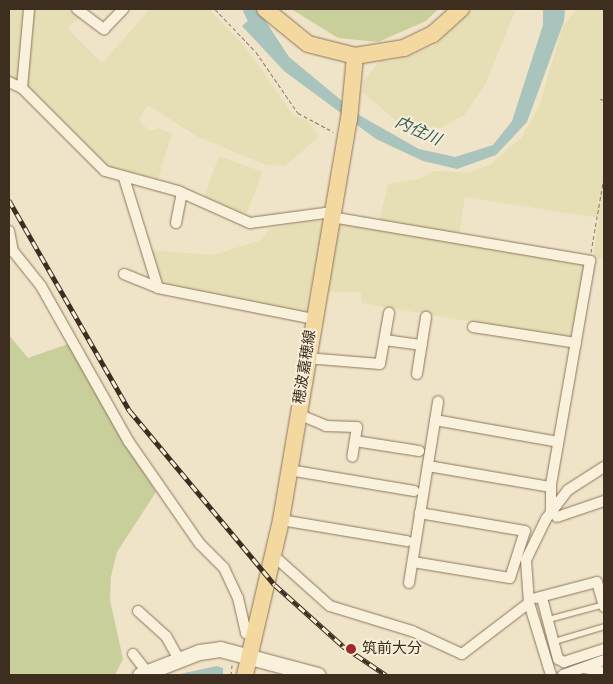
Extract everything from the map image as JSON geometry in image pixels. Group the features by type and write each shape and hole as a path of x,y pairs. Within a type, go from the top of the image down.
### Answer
{"main road":[{"path":"265,9 308,44 355,56 404,48 433,34 461,9"},
{"name":"穂波嘉穂線","path":"245,675 281,520 306,358 349,120 355,56"}],"street":[{"path":"22,88 29,9"},
{"path":"82,10 104,29 123,9"},
{"path":"9,82 22,88 94,162 124,178 182,193 250,223 331,214 590,261 551,487 554,514"},
{"path":"124,178 158,288"},
{"path":"176,224 182,193"},
{"path":"9,231 12,251 41,286 129,442 200,544 224,568 238,598 246,633 254,638"},
{"path":"124,274 158,288 313,319"},
{"path":"306,358 380,364 390,313"},
{"path":"417,374 426,317"},
{"path":"473,326 576,343"},
{"path":"385,340 422,345"},
{"path":"410,583 438,401"},
{"path":"298,414 326,426 357,427 352,457"},
{"path":"435,420 558,442"},
{"path":"355,441 420,451"},
{"path":"428,466 551,487"},
{"path":"551,675 528,601 526,560 568,490 604,467"},
{"path":"289,470 414,491"},
{"path":"554,514 604,502"},
{"path":"413,562 510,578 525,531 420,513"},
{"path":"281,520 407,541"},
{"path":"274,556 330,606 412,631 462,654 528,601 600,581 604,605"},
{"path":"542,598 558,659 564,662 604,649"},
{"path":"138,611 166,636 179,659"},
{"path":"133,654 143,674 179,659 220,649 318,675"},
{"path":"563,675 604,660"},
{"path":"584,668 604,672"}],"lane":[{"path":"548,619 604,605"},
{"path":"554,641 604,626"}],"path":[{"path":"215,9 256,52 298,113 345,139"},
{"path":"600,99 604,100"},
{"path":"590,261 604,177"},
{"path":"226,660 232,665 231,675"}],"shaded area":[{"path":"9,9 82,9 82,16 67,28 102,63 150,9 209,9 243,44 293,115 308,121 319,137 285,166 267,165 198,137 148,105 139,120 149,131 159,128 172,134 158,179 109,168 26,85 9,76"},
{"path":"473,9 516,9 485,85 465,114 441,128 403,126 363,93 363,81 380,61 393,61 433,46"},
{"path":"577,9 604,9 604,259 593,258 599,218 465,197 459,235 379,222 388,184 419,179 434,171 468,173 491,164 521,138 539,107 563,26"},
{"path":"219,156 262,172 247,214 204,198"},
{"path":"314,220 323,221 306,315 158,283 147,250 213,255 261,240 270,229"},
{"path":"337,222 587,263 573,339 361,303 361,292 326,292"}],"green space":[{"path":"291,9 438,9 426,21 378,42 338,38"},
{"path":"9,335 28,358 68,344 156,492 117,552 111,576 110,600 123,659 115,675 9,675"}],"water":[{"path":"543,9 565,9 564,21 527,122 496,155 457,169 423,161 376,139 284,71 242,26 259,11 289,57 359,115 419,149 455,157 493,145 512,121 543,25"},
{"path":"217,666 223,668 223,675 175,675"}],"waterway":[{"name":"内住川","path":"250,9 263,34"}],"railway":[{"path":"9,200 130,411 275,585 343,646 386,675"}],"place":[{"name":"筑前大分","path":"351,649"}]}
